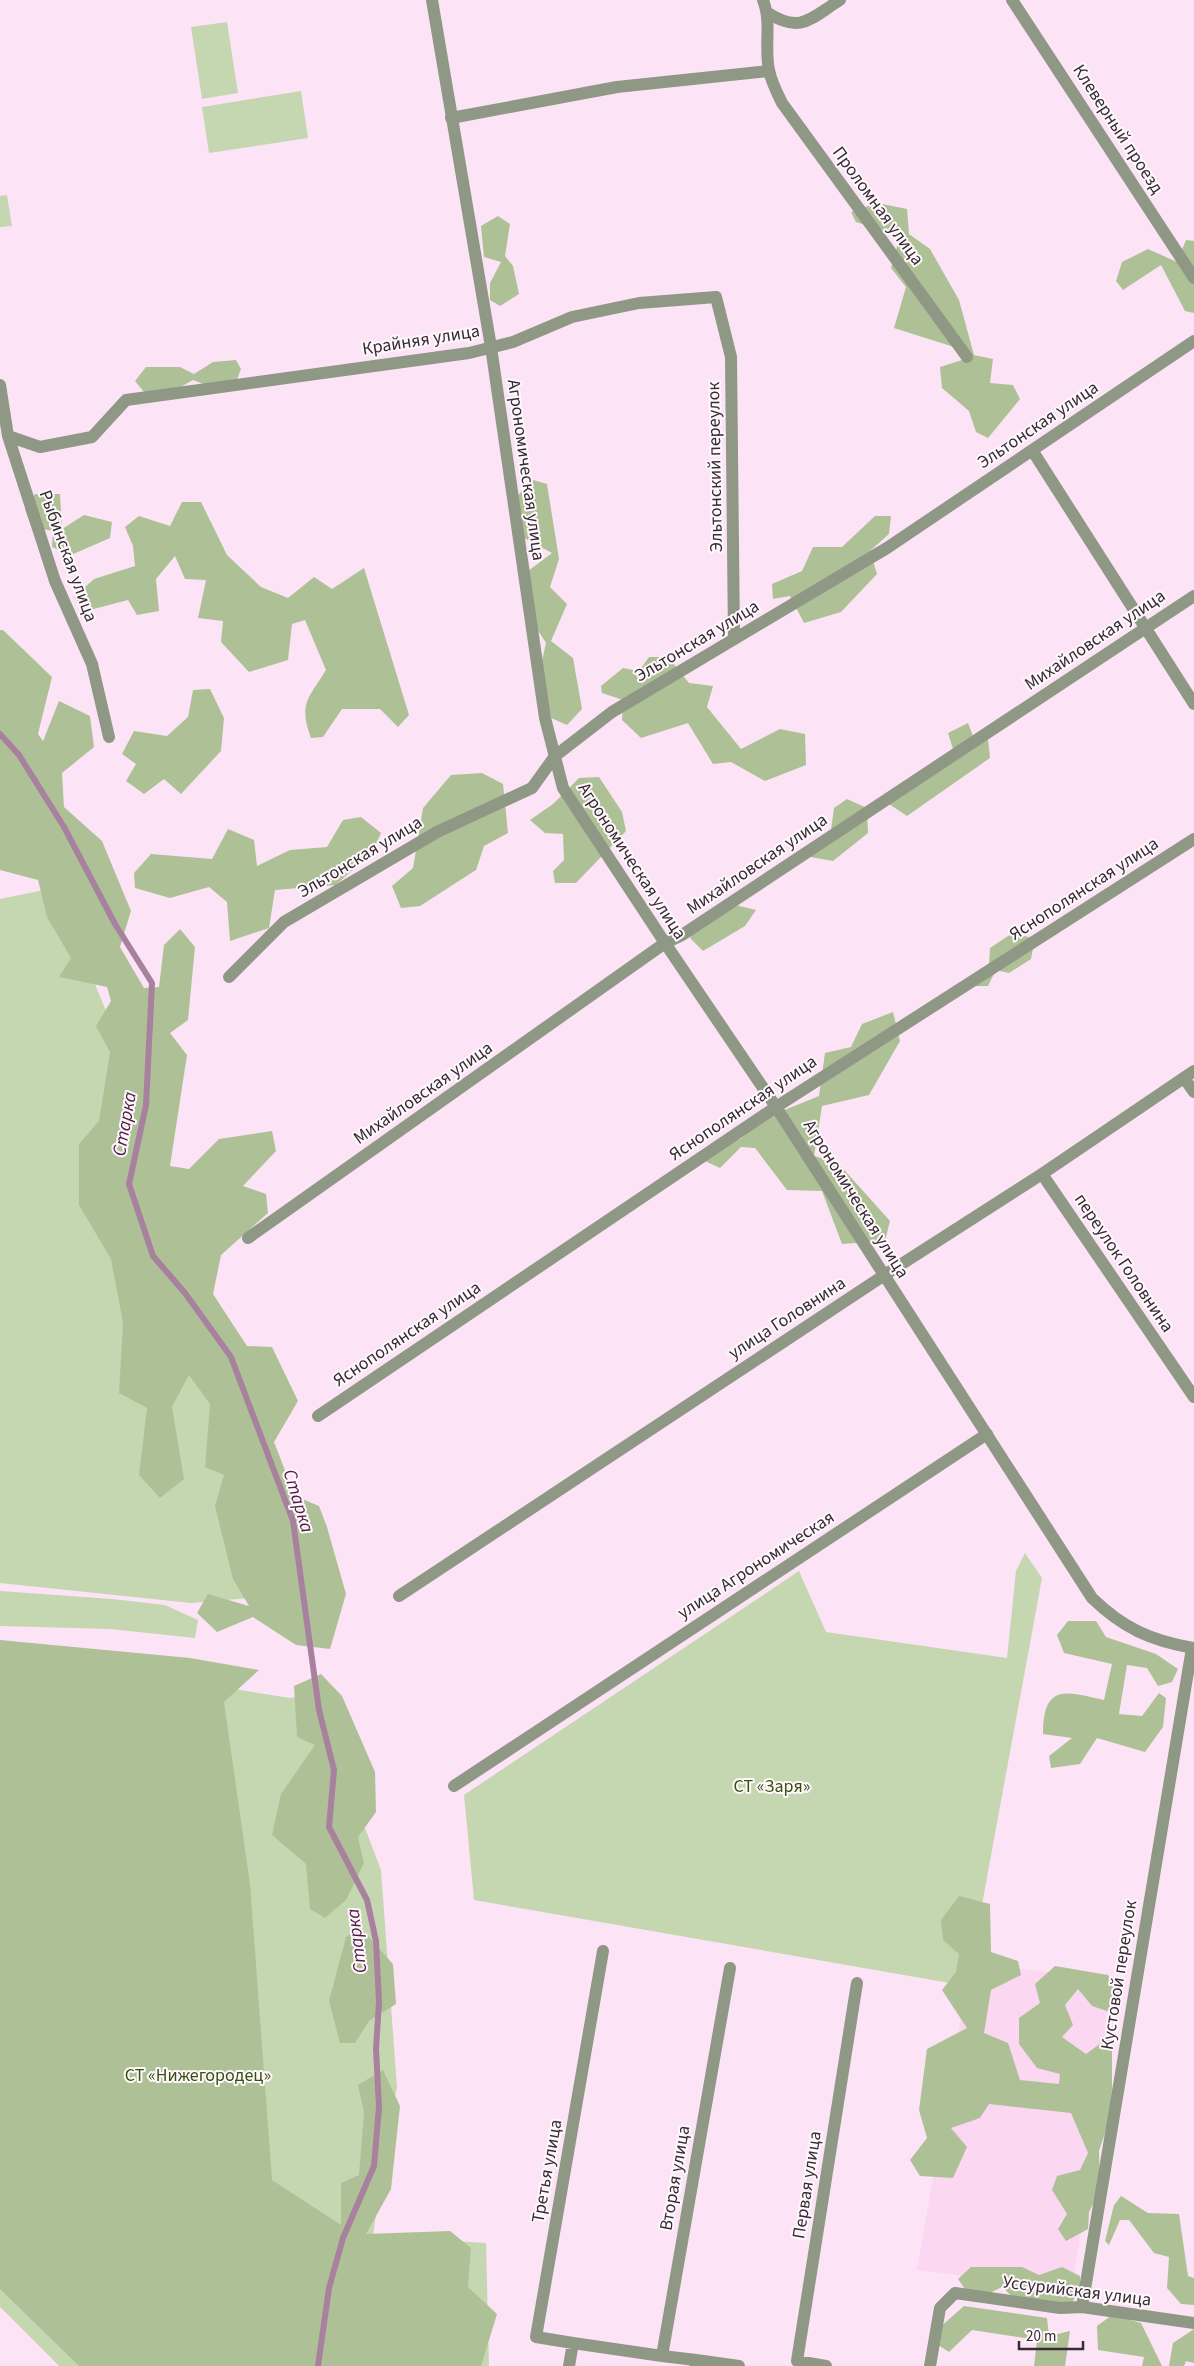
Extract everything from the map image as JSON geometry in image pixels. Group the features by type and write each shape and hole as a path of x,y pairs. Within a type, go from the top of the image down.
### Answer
{"street":[{"name":"Агрономическая улица","path":"432,0 450,118 491,347 545,718 563,788 665,944 776,1107 1092,1598 1108,1614 1129,1628 1158,1641 1193,1648"},
{"name":"Проломная улица","path":"763,0 768,13 766,39 769,71 782,103 967,358"},
{"path":"768,13 782,22 794,24 807,21 840,0"},
{"name":"Клеверный проезд","path":"1012,0 1194,278"},
{"path":"450,118 617,87 769,71"},
{"name":"Крайняя улица","path":"8,436 40,447 92,437 126,400 469,353 513,342 572,317 639,303 716,297"},
{"name":"Эльтонский переулок","path":"716,297 731,356 734,639"},
{"name":"Эльтонская улица","path":"229,977 284,922 437,832 532,788 555,756 612,712 886,548 1194,341"},
{"name":"Рыбинская улица","path":"0,385 8,436 55,581 92,664 109,737"},
{"path":"1032,450 1194,704"},
{"name":"Михайловская улица","path":"248,1238 665,944 682,935 1194,596"},
{"name":"Яснополянская улица","path":"318,1416 776,1107 1194,839"},
{"path":"1189,1075 1194,1092"},
{"name":"улица Головнина","path":"399,1596 883,1276 1042,1174 1189,1075"},
{"name":"переулок Головнина","path":"1042,1174 1194,1397"},
{"name":"улица Агрономическая","path":"454,1786 986,1434"},
{"name":"Кустовой переулок","path":"1082,2307 1193,1648"},
{"name":"Третья улица","path":"573,2342 536,2337 603,1951"},
{"name":"Вторая улица","path":"662,2356 730,1968"},
{"name":"Первая улица","path":"830,2365 794,2364 857,1983"},
{"name":"Уссурийская улица","path":"930,2366 940,2308 955,2293 1060,2308 1082,2307 1194,2323"},
{"path":"569,2366 573,2342 695,2363 739,2366"}],"shaded area":[{"path":"970,1964 1098,1977 1120,2006 1071,2290 917,2270"}],"green space":[{"path":"227,22 238,93 202,99 191,27"},
{"path":"301,91 308,138 209,153 202,107"},
{"path":"7,195 12,226 0,227 0,196"},
{"path":"877,203 907,209 909,234 930,249 959,300 974,355 993,359 990,383 1013,385 1020,399 988,438 976,432 969,411 942,388 940,367 962,360 954,347 894,328 906,287 891,268 900,236 856,222 851,212"},
{"path":"498,216 510,224 505,256 513,266 519,294 500,306 490,300 490,283 501,262 484,257 481,226"},
{"path":"1186,240 1194,241 1194,313 1185,311 1161,265 1123,290 1116,281 1122,262 1148,249 1177,262"},
{"path":"236,360 241,369 236,382 206,385 193,380 175,390 144,392 135,381 146,367 180,367 194,374 213,362"},
{"path":"530,479 547,484 559,559 550,587 567,604 551,641 573,658 582,709 567,725 551,718 541,665 546,643 535,626 528,571 552,553 524,538 518,496"},
{"path":"35,494 60,494 62,529 84,515 112,522 110,538 71,555 52,547 53,531 32,527 25,510"},
{"path":"182,502 201,502 227,555 261,587 288,598 314,577 332,589 364,568 409,715 398,727 380,709 342,709 323,737 311,738 305,717 307,701 326,670 305,620 292,624 288,660 249,672 221,642 223,621 198,618 206,580 185,579 175,556 156,579 159,611 137,615 128,600 86,611 74,597 94,579 135,566 133,546 125,527 139,516 170,526"},
{"path":"875,516 891,516 889,534 870,551 877,574 841,612 804,623 790,596 773,599 772,584 802,571 813,547 842,547"},
{"path":"0,630 3,630 52,677 38,734 43,741 59,701 90,716 94,747 62,773 64,807 102,841 131,911 120,947 144,988 159,987 164,945 180,929 195,947 188,1020 170,1033 187,1055 170,1166 189,1169 219,1139 272,1131 276,1151 243,1186 266,1194 268,1213 221,1255 213,1294 247,1346 272,1347 298,1401 274,1442 295,1496 319,1506 346,1594 330,1649 296,1645 253,1617 217,1632 197,1613 208,1594 249,1606 233,1579 215,1506 224,1475 205,1467 210,1404 189,1375 172,1407 184,1479 160,1498 139,1475 147,1408 119,1393 123,1323 111,1259 79,1205 79,1144 99,1121 110,1052 96,1026 111,1001 107,987 59,977 71,958 47,917 38,880 0,870"},
{"path":"649,657 668,657 689,683 713,686 707,707 741,749 780,729 805,734 806,765 765,781 731,762 713,764 688,723 641,738 622,720 623,700 602,693 601,686 623,668 639,671"},
{"path":"210,689 224,718 221,751 181,794 164,779 144,794 126,781 136,764 122,754 134,731 167,736 188,717 193,690"},
{"path":"968,723 973,736 988,739 990,758 907,816 889,804 953,749 948,733"},
{"path":"482,773 503,784 508,833 484,846 476,870 420,906 401,908 392,886 413,868 423,808 451,775"},
{"path":"599,777 622,812 626,831 576,883 555,883 553,871 564,860 563,834 545,833 530,820 553,804 579,778"},
{"path":"847,799 867,808 868,833 833,861 810,857 831,830 834,808"},
{"path":"361,817 381,833 373,851 336,885 275,890 269,928 230,941 227,902 209,887 170,898 135,888 134,873 151,854 212,859 228,829 254,840 257,866 290,850 327,847 343,820"},
{"path":"39,891 57,893 119,1042 212,1384 275,1596 191,1603 0,1583 0,899"},
{"path":"723,902 756,910 745,926 703,951 690,938 699,917"},
{"path":"1011,934 1035,938 1031,959 1009,973 996,970 988,986 968,986 989,967 990,948"},
{"path":"893,1012 900,1041 869,1095 822,1106 814,1156 838,1163 890,1221 885,1241 842,1244 822,1191 787,1190 755,1148 741,1147 720,1168 705,1161 707,1149 740,1139 765,1118 819,1096 825,1053 851,1047 862,1024"},
{"name":"СТ «Заря»","path":"1025,1553 1042,1578 967,1986 474,1900 464,1795 799,1571 826,1632 1007,1658 1016,1571"},
{"path":"0,1591 165,1605 198,1620 195,1638 110,1629 0,1626"},
{"path":"1068,1621 1096,1621 1106,1637 1156,1654 1178,1669 1172,1682 1158,1686 1147,1668 1127,1665 1119,1714 1142,1716 1159,1693 1166,1698 1163,1727 1145,1752 1097,1738 1080,1764 1051,1768 1049,1756 1072,1738 1043,1734 1047,1706 1053,1698 1060,1694 1079,1695 1104,1700 1112,1664 1064,1653 1057,1635"},
{"name":"СТ «Нижегородец»","path":"0,1640 190,1658 259,1670 224,1702 250,1884 272,2180 341,2225 341,2183 359,2175 364,2112 358,2085 383,2070 400,2106 391,2189 366,2234 450,2231 471,2248 468,2287 497,2314 481,2366 79,2366 0,2289"},
{"name":"СТ «Нижегородец»","path":"0,1651 290,1698 333,1692 341,1765 381,1870 397,2087 382,2168 373,2236 486,2243 489,2366 59,2366 0,2307"},
{"path":"321,1674 342,1696 375,1772 376,1812 358,1837 364,1863 346,1900 325,1918 310,1909 306,1864 272,1835 281,1794 315,1745 297,1737 294,1686"},
{"path":"959,1896 990,1904 991,1952 1018,1961 1021,1975 991,1990 984,2033 1008,2043 1020,2080 1059,2084 1060,2074 1037,2068 1019,2044 1019,2018 1040,2003 1035,1984 1055,1966 1108,1975 1121,1997 1110,2012 1092,2006 1078,1989 1065,2005 1073,2025 1062,2037 1086,2054 1112,2035 1112,2090 1109,2121 1099,2151 1100,2190 1089,2212 1088,2229 1066,2241 1058,2229 1067,2214 1052,2190 1057,2176 1080,2170 1088,2153 1071,2113 989,2104 980,2118 951,2128 967,2147 953,2178 920,2176 910,2160 927,2138 919,2110 927,2049 967,2028 942,1990 956,1972 959,1954 943,1940 941,1920"},
{"path":"361,1928 393,1964 396,2004 369,2021 355,2043 340,2043 329,2001 346,1937"},
{"path":"1121,2196 1148,2213 1179,2214 1188,2276 1194,2278 1194,2305 1181,2304 1167,2288 1169,2257 1154,2253 1129,2220 1120,2220 1109,2245 1105,2241 1114,2205"},
{"path":"971,2267 1022,2267 1039,2275 1062,2267 1080,2276 1081,2289 1071,2304 1015,2299 1002,2287 988,2294 967,2292 958,2279"},
{"path":"964,2306 1047,2318 1049,2336 1070,2331 1065,2366 1034,2366 1037,2340 972,2330 949,2352 938,2345 939,2328"},
{"path":"1112,2315 1141,2323 1162,2366 1142,2366 1144,2357 1098,2350 1097,2326"},
{"path":"1194,2329 1194,2363 1186,2361 1184,2366 1169,2366 1173,2343"}],"waterway":[{"name":"Старка","path":"0,734 19,755 64,827 115,924 152,983 146,1105 129,1184 153,1256 185,1293 231,1357 293,1521 319,1710 334,1770 329,1827 367,1900 376,1941 379,2002 376,2049 379,2107 374,2166 343,2238 329,2288 318,2366"}]}
